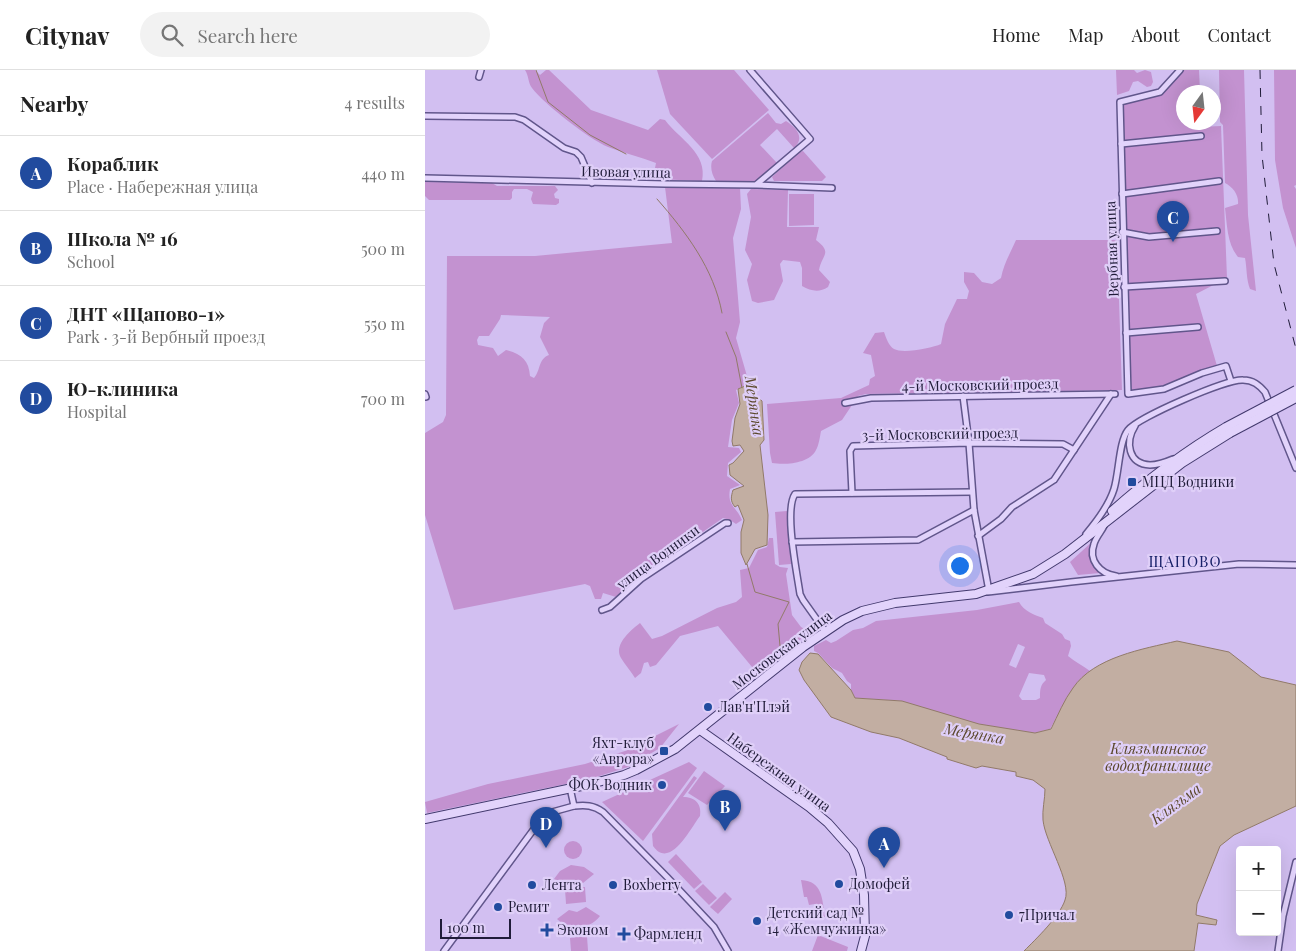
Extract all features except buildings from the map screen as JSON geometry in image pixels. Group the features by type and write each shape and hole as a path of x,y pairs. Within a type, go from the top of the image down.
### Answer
{"main road":[{"path":"1078,544 1141,486 1178,457 1296,390"},
{"path":"976,594 1033,574 1078,544 1181,463 1228,430 1296,398"},
{"name":"Московская улица","path":"425,819 624,775 675,749 825,631 843,620 879,606 910,600 976,594"},
{"name":"Набережная улица","path":"699,730 809,806 828,823 853,851 860,869 864,895 865,936 861,951"}],"street":[{"path":"479,77 481,70"},
{"path":"750,70 810,140 757,185"},
{"name":"Вербная улица","path":"1180,70 1160,92 1120,102 1122,232 1128,394 1163,389 1226,366 1231,381"},
{"path":"425,116 515,117 524,120 565,148 576,152 581,157 592,183"},
{"path":"1121,144 1201,136"},
{"name":"Ивовая улица","path":"425,178 832,188"},
{"path":"1122,194 1219,181"},
{"path":"1122,232 1149,237 1217,231"},
{"path":"1124,287 1225,281"},
{"path":"1126,333 1198,327"},
{"path":"1085,537 1112,494 1119,471 1125,434 1141,421 1231,381 1250,380 1265,392 1296,468"},
{"name":"4-й Московский проезд","path":"845,403 871,398 1113,394 1074,450"},
{"path":"963,396 974,510 989,591"},
{"path":"1141,421 1134,428 1129,442 1129,450 1135,458 1142,464 1151,465 1178,457"},
{"name":"3-й Московский проезд","path":"852,493 850,452 853,446 969,443 1063,444 1074,450"},
{"path":"978,536 1001,519 1012,507 1054,480 1074,450"},
{"path":"825,631 800,594 791,542 791,507 792,499 796,494 972,492"},
{"path":"791,542 917,540 974,510"},
{"path":"1108,520 1093,545 1093,557 1099,568 1105,573 1127,576"},
{"name":"улица Водники","path":"601,610 610,607 641,580 728,523"},
{"name":"Московская улица","path":"976,594 1239,564 1296,565"},
{"path":"570,788 574,806"},
{"path":"444,951 545,814 587,804 603,812 667,877 713,927 728,951"},
{"path":"1278,951 1283,916 1296,862"}],"shaded area":[{"path":"525,70 535,70 540,75 549,70 591,110 648,130 660,119 665,120 697,155 703,171 702,181 656,179 654,173 656,163 600,143 556,112 531,86"},
{"path":"657,70 734,70 769,110 712,159 670,114"},
{"path":"1116,70 1134,70 1137,73 1145,70 1151,72 1153,82 1151,86 1147,87 1138,81 1133,82 1129,91 1117,95"},
{"path":"1178,70 1199,70 1200,85 1176,85 1176,130 1221,130 1221,126 1227,278 1196,294 1217,366 1194,373 1164,386 1127,392 1117,105 1123,104 1123,100 1160,90"},
{"path":"1219,70 1244,70 1248,215 1256,291 1250,289 1245,258 1238,257 1234,252 1228,234 1225,208 1238,204 1238,197 1231,187 1225,183 1223,125 1221,123 1221,85 1219,85"},
{"path":"1274,70 1296,70 1296,185 1294,186 1296,189 1296,248 1283,208 1275,160"},
{"path":"768,113 776,123 781,124 786,121 796,130 799,141 794,148 777,129 760,145 777,163 760,179 755,181 716,181 711,166 712,161"},
{"path":"803,151 826,177 822,181 774,181 772,177 799,152"},
{"path":"425,182 492,183 497,186 555,186 558,190 554,194 555,198 559,199 559,203 556,205 533,204 531,199 533,192 527,189 514,189 510,200 429,200 425,196"},
{"path":"665,187 740,187 741,209 733,238 740,322 736,338 749,383 736,390 739,403 732,420 728,447 739,448 741,452 728,463 727,476 740,485 730,489 729,495 731,503 742,520 736,524 723,518 645,572 616,597 603,593 601,599 595,599 590,586 585,584 454,610 425,515 425,433 443,422 446,415 447,256 535,256 672,243","holes":["501,315 550,317 544,323 540,337 549,355 541,362 534,378 530,376 528,366 520,356 506,350 498,356 493,348 478,345 477,340 479,336 489,336"]},
{"path":"751,189 788,190 787,227 819,227 816,240 824,248 825,254 819,270 830,282 828,287 815,291 802,286 800,262 783,260 780,264 783,281 774,300 758,303 752,301 747,280 752,264 745,250 751,217 747,194"},
{"path":"789,194 814,194 814,225 789,226"},
{"path":"1016,240 1117,240 1122,390 866,394 858,396 842,420 821,431 817,448 813,455 802,461 783,464 772,463 767,404 841,398 869,385 870,379 875,376 871,355 863,353 875,333 884,332 894,349 904,351 941,344 945,324 957,299 967,299 969,291 964,282 964,272 974,273 982,282 992,284 1001,278 1005,263"},
{"path":"787,511 791,564 779,565 775,512"},
{"path":"769,538 773,538 775,564 788,568 786,574 792,615 801,627 810,632 757,673 718,626 680,636 656,665 650,667 648,662 644,663 641,673 635,678 619,653 619,648 624,638 640,623 652,639 662,636 717,608 736,602 742,597 740,570 749,568 758,550 767,547"},
{"path":"1093,541 1091,558 1094,566 1100,573 1078,575 1070,562"},
{"path":"1019,602 1026,610 1043,618 1045,623 1070,641 1071,646 1068,656 1090,671 1074,687 1050,729 1035,733 970,723 902,701 855,698 851,690 851,684 842,673 832,668 814,651 814,646 826,640 831,643 853,630 863,628 876,621 977,610","holes":["1018,644 1025,647 1016,668 1009,665","1029,673 1044,675 1046,680 1041,688 1040,698 1036,700 1022,700 1019,696"]},
{"path":"679,724 660,748 628,767 590,779 427,813 425,802 488,784 585,764 625,751"},
{"name":"ФОК Водник","path":"689,762 697,768 643,841 602,802"},
{"path":"704,771 725,786 707,805 688,793"},
{"path":"694,776 697,778 683,797 691,798 697,802 700,808 700,816 679,845 666,853 659,852 653,846 652,834"},
{"path":"573,841 579,844 582,850 579,856 573,859 567,856 564,850 567,844"},
{"path":"676,854 702,882 694,889 668,862"},
{"path":"571,865 584,867 594,874 583,883 573,881 564,885 554,879 560,871"},
{"path":"801,880 808,881 817,887 822,898 825,917 818,919 815,904 809,905 807,897 804,897"},
{"path":"703,884 717,898 709,905 695,891"},
{"path":"585,887 586,902 566,904 565,889"},
{"path":"725,892 732,899 718,914 710,907"},
{"path":"586,907 600,916 590,924 573,927 557,919 569,910 577,912"},
{"path":"818,935 848,947 847,951 812,951"},
{"path":"587,936 588,951 571,951 570,938"}],"water":[{"path":"745,386 762,401 764,440 760,445 768,515 767,545 755,549 746,565 741,553 741,532 744,520 738,505 735,507 731,499 733,490 744,486 730,475 729,465 744,451 740,445 733,446 732,441 735,418 740,404 738,389"},
{"name":"Клязьминское водохранилище","path":"1177,641 1229,652 1261,677 1296,685 1296,806 1234,835 1220,846 1197,904 1196,915 1217,920 1216,925 1198,923 1194,951 1024,951 1047,927 1065,900 1065,883 1048,839 1043,820 1045,789 1033,780 1016,776 1016,772 982,766 976,768 947,759 947,757 899,738 871,732 831,717 799,670 802,662 810,653 818,654 851,690 855,698 902,701 979,724 1035,733 1051,729 1073,688 1082,677 1093,669 1135,651"}],"waterway":[{"name":"Мерянка","path":"536,70 548,102 590,135 626,154"},
{"name":"Мерянка","path":"657,199 688,238 706,266 713,281 722,313"},
{"name":"Мерянка","path":"726,332 736,357 742,388"},
{"name":"Мерянка","path":"747,564 755,592 789,602 778,624 780,646 798,638"}],"railway":[{"path":"1260,70 1262,155 1274,264 1296,349"}],"place":[{"name":"ДНТ «Щапово-1»","path":"1173,242"},
{"name":"МЦД Водники","path":"1132,482"},
{"name":"Лав'н'Плэй","path":"708,707"},
{"name":"Яхт-клуб «Аврора»","path":"664,751"},
{"name":"ФОК Водник","path":"662,785"},
{"name":"Школа № 16","path":"725,831"},
{"name":"Ю-клиника","path":"546,848"},
{"name":"Кораблик","path":"884,868"},
{"name":"Домофей","path":"839,884"},
{"name":"Лента","path":"532,885"},
{"name":"Boxberry","path":"613,885"},
{"name":"Ремит","path":"498,907"},
{"name":"7Причал","path":"1009,915"},
{"name":"Детский сад № 14 «Жемчужинка»","path":"757,921"},
{"name":"Эконом","path":"547,930"},
{"name":"Фармленд","path":"624,934"}],"district":[{"name":"ЩАПОВО","path":"1185,562"}],"water label":[{"name":"Клязьма","path":"1176,804"}]}
